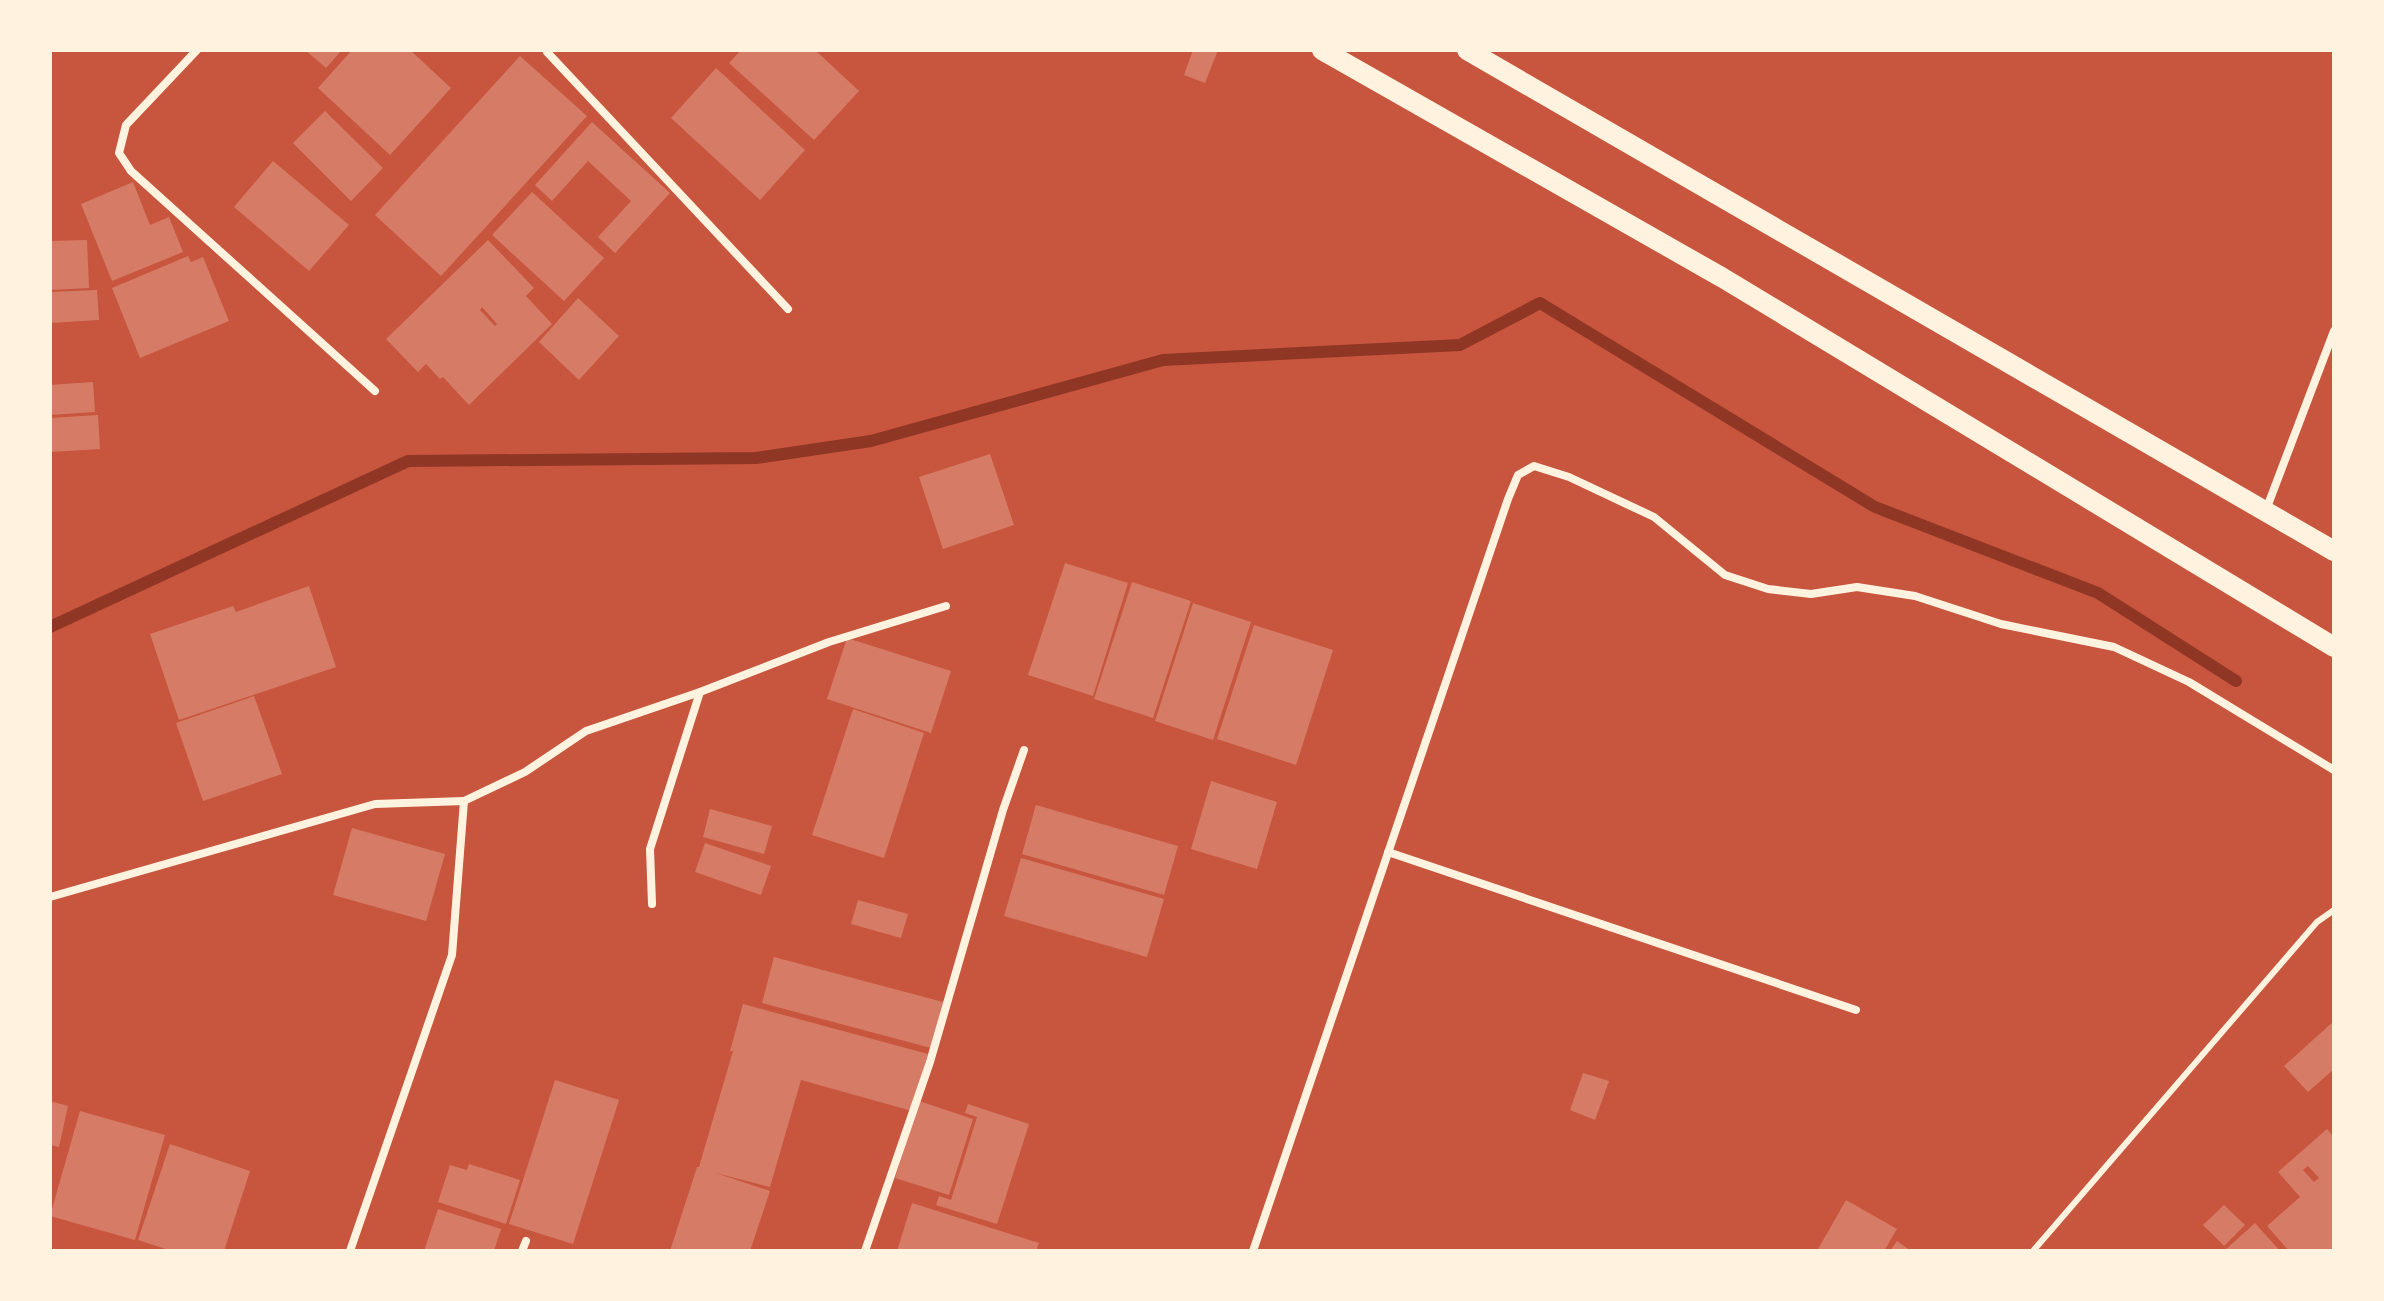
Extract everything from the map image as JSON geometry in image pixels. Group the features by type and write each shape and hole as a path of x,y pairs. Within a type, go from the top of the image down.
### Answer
{"main road":[{"path":"1322,50 1723,278 2334,647"},
{"path":"1467,50 2334,551"}],"street":[{"path":"197,50 126,125 119,153 131,171 375,391"},
{"path":"547,51 788,309"},
{"path":"2266,511 2334,331"},
{"path":"1253,1251 1508,499 1518,475 1534,466 1569,477 1654,517 1725,575 1768,589 1811,594 1857,587 1915,596 2001,624 2114,647 2189,682 2334,770"},
{"path":"50,897 375,804 464,801 525,772 586,731 700,692 829,642 946,606"},
{"path":"652,904 650,849 700,692"},
{"path":"865,1251 930,1062 1003,810 1024,750"},
{"path":"350,1251 452,955 464,801"},
{"path":"1388,852 1856,1010"},
{"path":"522,1251 526,1241"}],"lane":[{"path":"2033,1251 2317,922 2334,910"}],"building":[{"path":"305,50 342,50 326,68"},
{"path":"352,50 410,50 451,88 390,155 318,88"},
{"path":"741,50 815,50 859,91 814,140 729,63"},
{"path":"1193,50 1218,50 1205,83 1184,75"},
{"path":"520,56 587,116 441,276 375,215"},
{"path":"716,68 805,150 760,200 671,118"},
{"path":"325,111 383,168 351,201 293,143"},
{"path":"592,122 670,193 615,253 598,237 631,201 588,161 552,201 535,185"},
{"path":"273,161 349,225 309,271 234,207"},
{"path":"133,182 150,225 169,217 183,252 112,281 81,204"},
{"path":"532,192 604,258 564,301 492,235"},
{"path":"87,240 89,288 50,290 50,241"},
{"path":"488,240 534,288 526,296 552,324 469,405 426,364 418,372 386,339","holes":["482,307 497,324 495,326 480,310"]},
{"path":"188,256 191,262 203,257 229,321 140,358 112,288"},
{"path":"97,290 99,320 50,323 50,292"},
{"path":"578,298 619,336 579,380 539,342"},
{"path":"93,382 95,412 50,415 50,385"},
{"path":"98,415 100,449 50,452 50,418"},
{"path":"990,454 1014,525 943,549 919,477"},
{"path":"1065,563 1128,583 1093,696 1028,675"},
{"path":"1132,582 1191,601 1153,718 1094,699"},
{"path":"309,586 336,667 179,720 150,634 233,606 236,612"},
{"path":"1193,603 1251,622 1213,740 1155,721"},
{"path":"1254,625 1333,650 1296,765 1217,739"},
{"path":"847,638 951,671 931,733 827,699"},
{"path":"254,696 282,774 203,801 176,723"},
{"path":"853,709 924,733 884,858 812,835"},
{"path":"1211,781 1277,802 1257,869 1191,849"},
{"path":"1036,805 1178,846 1164,895 1022,854"},
{"path":"710,809 772,826 764,854 703,837"},
{"path":"352,828 445,854 426,921 333,895"},
{"path":"705,843 771,866 761,895 695,872"},
{"path":"1021,858 1164,899 1147,957 1004,916"},
{"path":"858,900 908,914 901,938 851,924"},
{"path":"774,957 943,1002 931,1048 762,1003"},
{"path":"743,1004 928,1054 912,1111 801,1080 770,1187 716,1173 770,1191 750,1251 670,1251 699,1167 733,1051 730,1051"},
{"path":"2334,1021 2334,1069 2308,1092 2284,1066"},
{"path":"1583,1073 1609,1081 1595,1120 1570,1110"},
{"path":"555,1080 619,1100 573,1244 509,1224"},
{"path":"50,1101 68,1106 59,1147 50,1145"},
{"path":"919,1101 973,1119 949,1195 895,1178"},
{"path":"968,1104 1029,1124 997,1224 936,1205 939,1196 951,1200 977,1117 965,1113"},
{"path":"80,1111 165,1135 135,1240 50,1216"},
{"path":"2327,1129 2334,1137 2334,1251 2289,1251 2267,1226 2300,1197 2278,1172","holes":["2308,1166 2319,1178 2314,1182 2303,1170"]},
{"path":"170,1144 250,1171 224,1251 172,1251 138,1240"},
{"path":"469,1164 520,1180 506,1224 438,1202 450,1165 467,1170"},
{"path":"1846,1200 1897,1229 1884,1251 1817,1251"},
{"path":"912,1203 1039,1243 1036,1251 897,1251"},
{"path":"2224,1205 2245,1225 2224,1246 2203,1225"},
{"path":"438,1209 501,1229 494,1251 424,1251"},
{"path":"2255,1223 2280,1251 2224,1251"},
{"path":"1897,1241 1911,1251 1890,1251"}],"waterway":[{"path":"50,627 408,461 756,458 871,441 1163,360 1460,345 1540,303 1875,507 2098,593 2236,681"}]}
